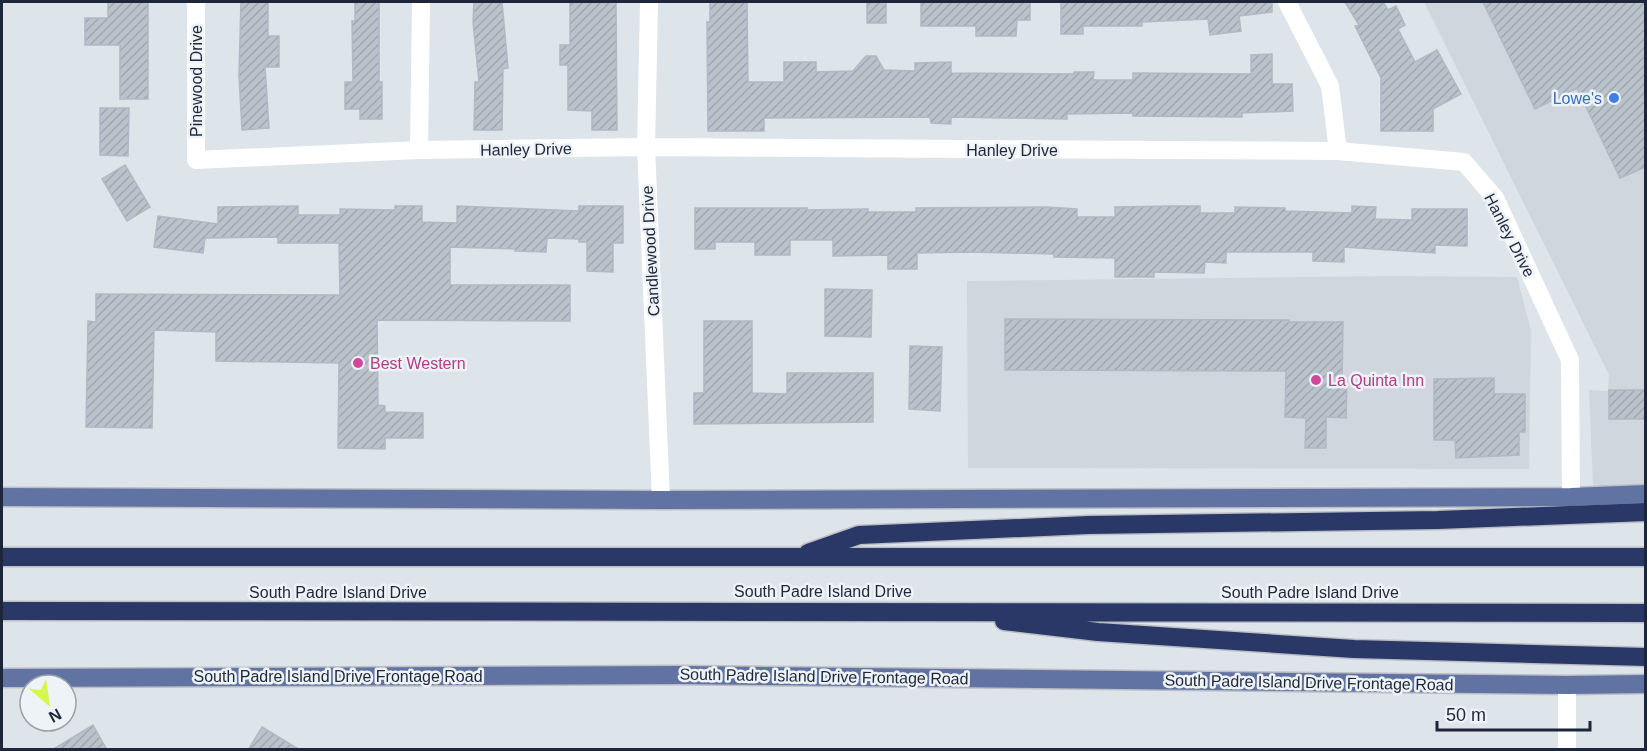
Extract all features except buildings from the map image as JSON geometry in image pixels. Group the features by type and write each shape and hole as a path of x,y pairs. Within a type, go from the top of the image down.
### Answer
{"highway":[{"path":"795,558 858,535 1088,525 1438,520 1646,512"},
{"name":"South Padre Island Drive","path":"2,557 1646,557"},
{"name":"South Padre Island Drive","path":"2,611 1646,613"},
{"path":"919,611 1098,632 1354,650 1646,657"}],"main road":[{"path":"2,497 661,500 1571,497 1646,494"},
{"name":"South Padre Island Drive Frontage Road","path":"2,678 681,675 1646,684"}],"street":[{"name":"Pinewood Drive","path":"196,2 196,160"},
{"path":"419,150 421,2"},
{"name":"Candlewood Drive","path":"650,2 646,147 661,500"},
{"path":"1287,2 1330,86 1338,151"},
{"name":"Hanley Drive","path":"196,160 419,150 646,147 1338,151 1464,162 1495,198 1570,360 1571,497"},
{"path":"1567,685 1567,750"}],"shaded area":[{"path":"1424,2 1645,2 1645,485 1593,486 1589,390 1608,391 1609,375"},
{"path":"1391,276 1517,277 1531,331 1529,469 968,468 967,281"}],"place":[{"name":"Lowe's","path":"1614,98"},
{"name":"Best Western","path":"358,363"},
{"name":"La Quinta Inn","path":"1316,380"}]}
